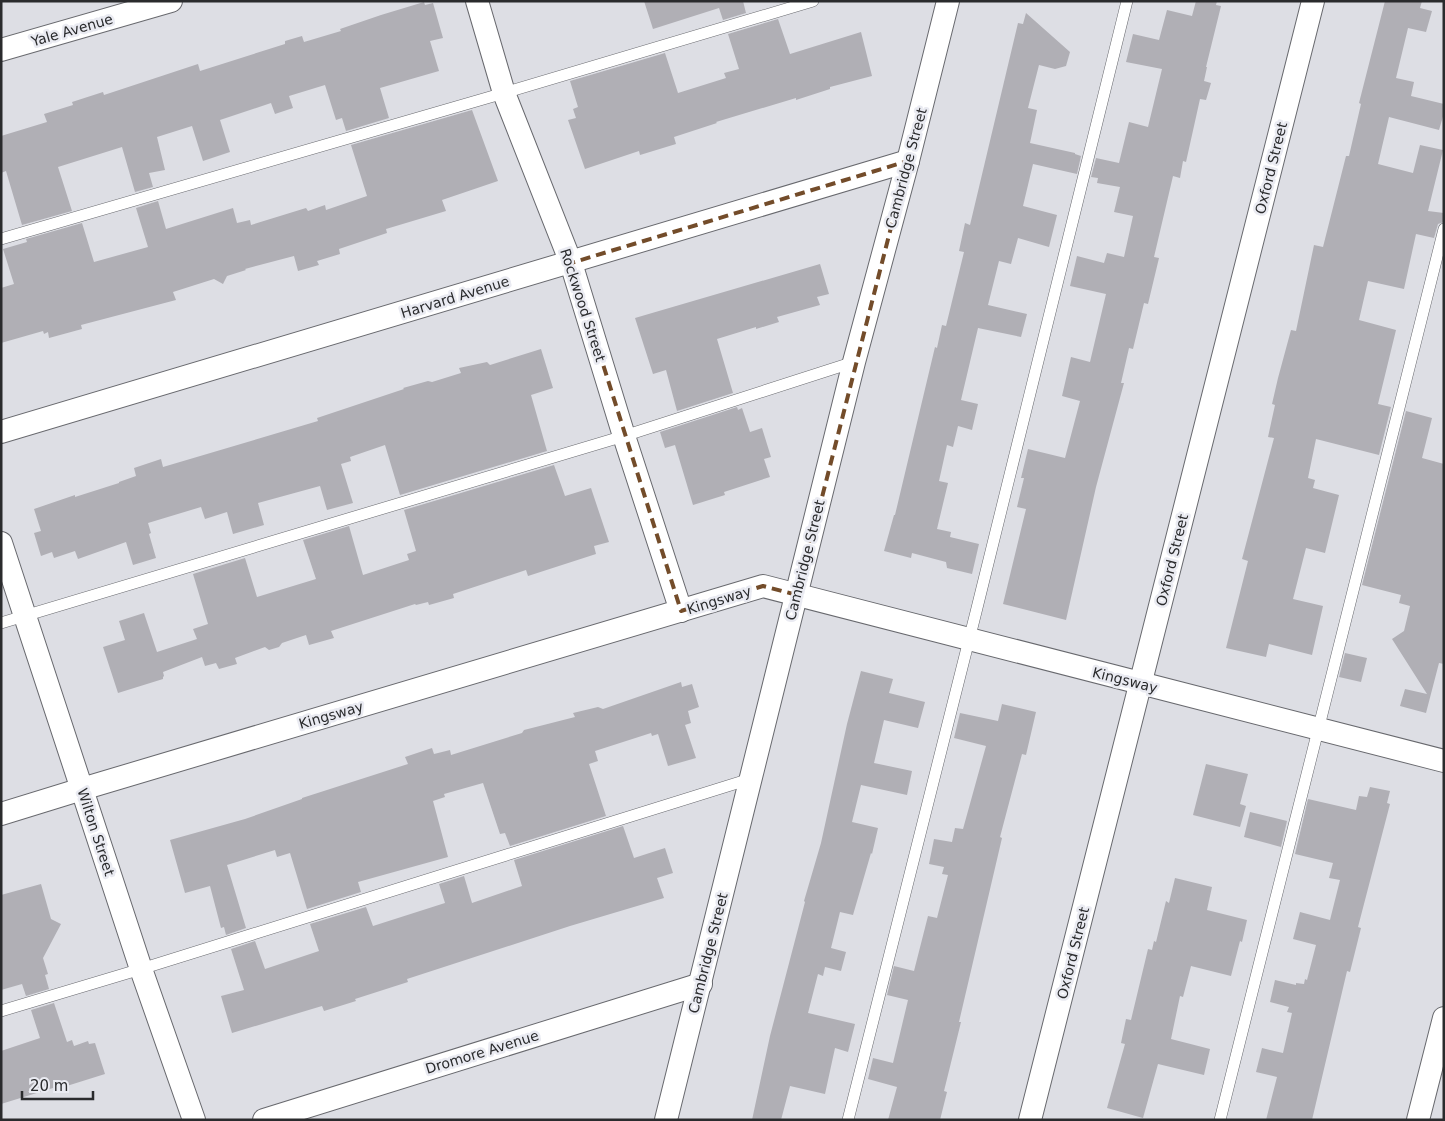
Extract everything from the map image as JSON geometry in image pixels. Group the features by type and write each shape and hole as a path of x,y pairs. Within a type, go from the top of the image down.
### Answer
{"street":[{"name":"Yale Avenue","path":"1,50 171,1"},
{"name":"Rockwood Street","path":"477,1 504,94 571,263 624,436 681,611"},
{"name":"Cambridge Street","path":"666,1120 854,362 908,161 948,1"},
{"name":"Oxford Street","path":"1030,1120 1313,1"},
{"name":"Harvard Avenue","path":"1,432 908,161"},
{"name":"Wilton Street","path":"1,543 194,1120"},
{"name":"Kingsway","path":"1,814 762,586 1444,761"},
{"name":"Dromore Avenue","path":"264,1120 701,984"},
{"path":"1418,1120 1444,1018"}],"lane":[{"path":"1,239 504,94 813,1"},
{"path":"848,1120 1127,1"},
{"path":"1220,1120 1444,229"},
{"path":"1,623 624,436 854,362"},
{"path":"1,1011 142,969 750,779"}],"highlighted area":[{"path":"908,161 797,595 763,586 681,611 571,263"}],"building":[{"path":"644,1 743,1 746,13 723,20 719,8 653,29"},
{"path":"1196,1 1217,1 1216,5 1221,6 1204,81 1211,83 1206,100 1200,99 1186,162 1183,161 1180,178 1173,176 1154,257 1159,258 1148,304 1144,303 1133,349 1129,348 1121,383 1124,383 1096,487 1066,620 1003,604 1026,509 1017,507 1028,449 1065,458 1080,401 1062,396 1071,357 1090,362 1106,294 1070,286 1077,256 1104,263 1107,253 1124,257 1133,216 1114,212 1120,187 1097,183 1098,178 1091,177 1096,158 1119,163 1129,122 1148,127 1162,69 1126,62 1133,34 1159,40 1167,10 1192,16"},
{"path":"1385,1 1422,1 1420,8 1432,11 1426,32 1408,28 1396,78 1414,82 1411,96 1444,104 1444,113 1439,130 1389,117 1378,164 1413,173 1420,145 1443,150 1428,211 1444,213 1444,222 1438,224 1434,238 1416,234 1404,289 1368,281 1359,320 1396,330 1378,404 1391,407 1379,455 1316,439 1308,478 1315,480 1313,488 1339,495 1325,553 1306,548 1293,599 1323,606 1312,655 1269,644 1266,657 1226,648 1248,561 1242,559 1274,438 1268,437 1275,405 1272,404 1278,378 1291,330 1296,331 1314,245 1323,247 1346,156 1349,156 1361,104 1359,103"},
{"path":"424,2 425,5 433,3 443,38 430,41 439,71 380,88 389,118 346,131 342,118 336,120 325,85 289,96 293,108 275,114 271,103 220,120 230,152 203,161 192,126 157,137 165,170 149,173 153,187 135,192 122,147 58,167 72,211 22,225 6,171 1,173 1,136 47,122 44,114 73,105 72,102 103,92 104,95 198,64 200,71 285,44 285,41 302,36 304,42"},
{"path":"1026,13 1070,52 1066,66 1055,69 1039,65 1028,108 1037,110 1030,143 1081,156 1077,174 1033,164 1023,206 1057,215 1049,247 1018,238 1011,264 999,261 988,305 1027,314 1021,337 978,328 961,400 978,404 972,430 958,426 953,447 947,445 939,481 948,483 937,529 951,532 950,537 979,544 972,574 947,568 946,562 912,553 911,558 884,551 895,515 935,347 937,348 942,325 946,326 964,252 959,251 965,223 970,225 1018,23 1023,24"},
{"path":"778,19 790,54 861,32 872,76 830,87 830,89 796,100 796,98 716,122 674,137 676,144 640,155 639,151 585,169 568,120 576,118 573,109 578,107 570,81 665,53 678,93 726,78 724,73 739,69 728,34"},
{"path":"472,110 498,181 442,200 446,211 386,229 387,233 339,249 340,254 317,261 319,265 298,271 294,256 245,269 227,276 223,284 214,279 173,292 176,300 81,325 82,329 49,338 48,332 44,334 43,331 1,343 1,288 14,284 3,249 27,242 26,239 82,223 94,262 148,247 136,208 158,201 166,229 233,208 237,223 250,220 251,225 306,208 308,211 325,205 326,210 367,196 351,145"},
{"path":"820,264 829,294 817,297 820,305 777,317 779,322 717,339 733,393 677,411 666,370 653,374 635,318"},
{"path":"541,349 553,388 531,395 547,451 400,495 385,445 350,457 351,461 341,464 353,503 327,510 320,486 258,503 264,525 233,534 227,512 205,519 201,507 148,523 156,558 133,565 126,542 78,559 75,551 54,558 52,552 41,556 34,533 41,531 34,509 119,483 136,476 134,468 161,459 163,467 318,421 317,418 403,388 461,373 459,368 487,362 490,365"},
{"path":"737,407 738,410 742,408 750,432 762,428 771,457 764,459 770,477 724,492 725,495 693,505 675,445 665,448 660,432"},
{"path":"1406,411 1432,418 1422,458 1444,464 1444,664 1439,663 1426,713 1400,706 1405,689 1427,694 1392,639 1404,631 1410,606 1399,603 1401,595 1362,585"},
{"path":"554,465 565,496 591,488 609,542 594,546 596,554 528,576 526,570 453,594 454,598 429,605 428,602 415,604 331,631 334,638 309,645 306,635 282,643 279,647 269,650 265,647 235,658 237,664 219,669 216,663 205,666 202,657 163,672 163,679 118,693 103,647 125,640 119,621 144,613 157,652 197,639 193,629 208,624 193,574 245,558 257,597 316,579 303,540 349,526 363,575 409,560 407,554 416,551 404,510"},
{"path":"1345,653 1367,658 1361,682 1339,677"},
{"path":"861,671 893,679 889,693 925,702 918,728 884,720 874,763 912,771 907,795 861,785 852,822 878,828 872,854 853,915 840,912 831,948 846,952 841,971 825,967 823,976 818,974 808,1013 855,1024 848,1052 835,1048 825,1094 790,1086 781,1120 752,1120 770,1036 804,901 821,843 847,724"},
{"path":"681,682 682,687 692,684 699,707 688,711 691,723 685,725 696,758 668,766 658,734 652,736 651,733 595,751 598,761 589,764 606,816 510,846 505,833 500,834 483,783 444,794 445,797 433,801 448,857 358,882 361,892 307,909 290,853 277,857 275,850 227,865 246,928 226,935 224,927 221,928 210,886 185,893 170,840 245,819 302,798 408,764 405,757 432,748 434,754 450,750 451,755 522,733 524,730 575,717 573,713 598,707 603,709"},
{"path":"1002,704 1036,712 1026,755 1022,754 1000,837 1002,838 959,1022 961,1022 944,1091 947,1092 940,1120 888,1120 897,1087 868,1079 873,1058 893,1063 908,1000 887,995 894,966 914,971 928,916 937,918 948,875 942,874 944,867 929,864 934,839 952,842 955,828 963,829 986,746 954,738 960,713 998,721"},
{"path":"1206,764 1248,774 1240,804 1246,806 1240,827 1193,815"},
{"path":"1370,787 1390,791 1387,803 1390,804 1358,927 1361,928 1350,972 1347,971 1312,1120 1266,1120 1277,1077 1256,1072 1262,1048 1283,1053 1292,1013 1287,1012 1289,1007 1270,1002 1275,980 1296,985 1296,983 1304,984 1305,979 1307,980 1316,945 1293,939 1300,912 1330,920 1340,880 1329,878 1333,863 1295,854 1308,799 1356,810 1359,796 1367,797"},
{"path":"1250,812 1287,821 1281,847 1244,837"},
{"path":"623,826 634,858 665,848 673,873 657,878 664,898 570,926 407,979 408,982 324,1011 322,1006 232,1033 221,996 244,990 231,949 255,941 265,969 319,951 310,924 366,907 373,926 445,903 439,884 464,876 472,903 522,886 514,860"},
{"path":"1175,878 1212,887 1207,910 1247,920 1231,976 1191,966 1183,997 1180,996 1171,1039 1210,1049 1204,1075 1158,1064 1143,1118 1107,1108 1125,1044 1121,1043 1126,1019 1131,1020 1148,949 1152,950 1154,941 1156,942 1166,901 1169,903"},
{"path":"41,884 51,919 61,924 43,958 48,974 45,975 49,989 26,996 22,984 1,990 1,895"},
{"path":"54,1003 67,1042 72,1040 74,1046 88,1041 89,1044 95,1043 105,1074 1,1104 1,1051 40,1038 31,1010"}]}
